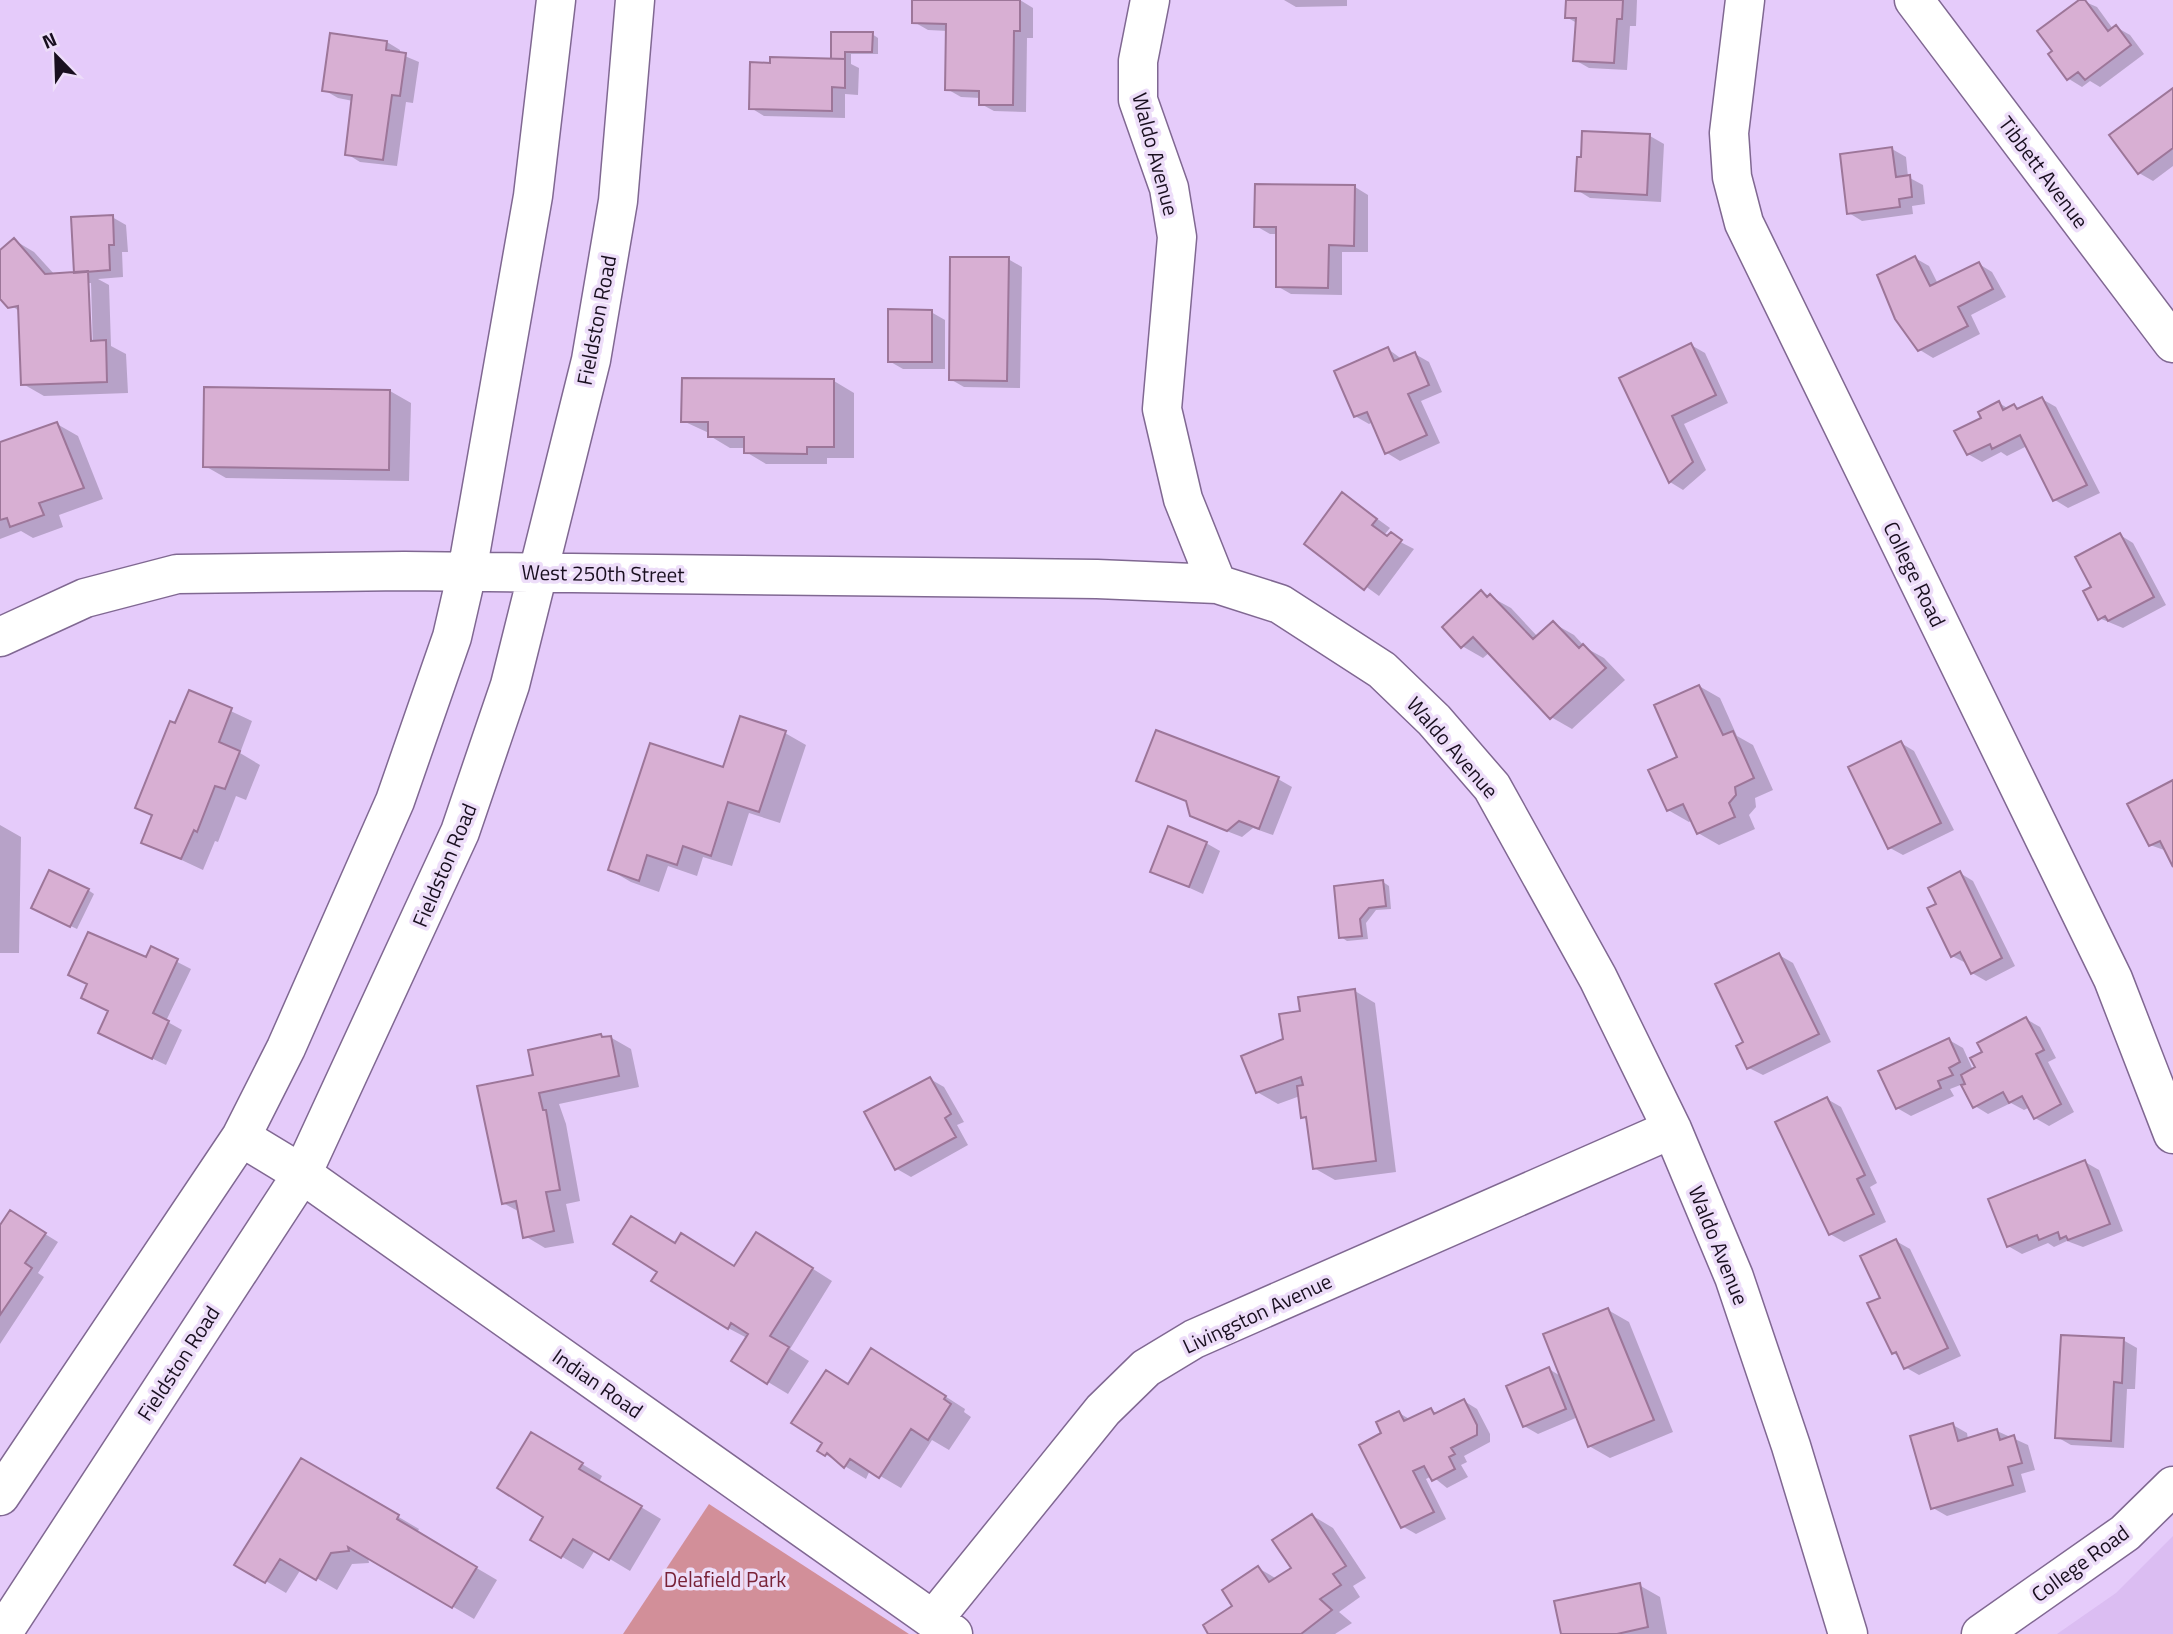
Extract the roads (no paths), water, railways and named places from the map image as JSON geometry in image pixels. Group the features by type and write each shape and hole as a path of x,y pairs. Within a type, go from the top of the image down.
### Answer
{"street":[{"path":"0,1496 241,1136 286,1048 395,801 452,637 467,572 533,196 556,0"},
{"name":"Fieldston Road","path":"2,1634 302,1174 460,832 510,685 591,360 618,201 635,0"},
{"name":"Waldo Avenue","path":"1150,0 1138,61 1138,100 1169,188 1177,237 1162,409 1183,499 1217,584 1280,604 1382,670 1434,720 1492,787 1598,978 1672,1129 1734,1278 1791,1446 1848,1634"},
{"name":"College Road","path":"1745,0 1729,133 1732,177 1744,223 2113,979 2173,1134"},
{"name":"Tibbett Avenue","path":"1914,0 2173,343"},
{"name":"West 250th Street","path":"0,637 85,598 177,574 537,572 1097,579 1217,584"},
{"name":"Livingston Avenue","path":"943,1627 1103,1410 1146,1368 1194,1339 1672,1129"},
{"name":"Indian Road","path":"241,1136 302,1174 943,1627"},
{"name":"College Road","path":"1981,1634 2125,1533 2173,1486"}],"park label":[{"name":"Delafield Park","path":"725,1579"}]}
